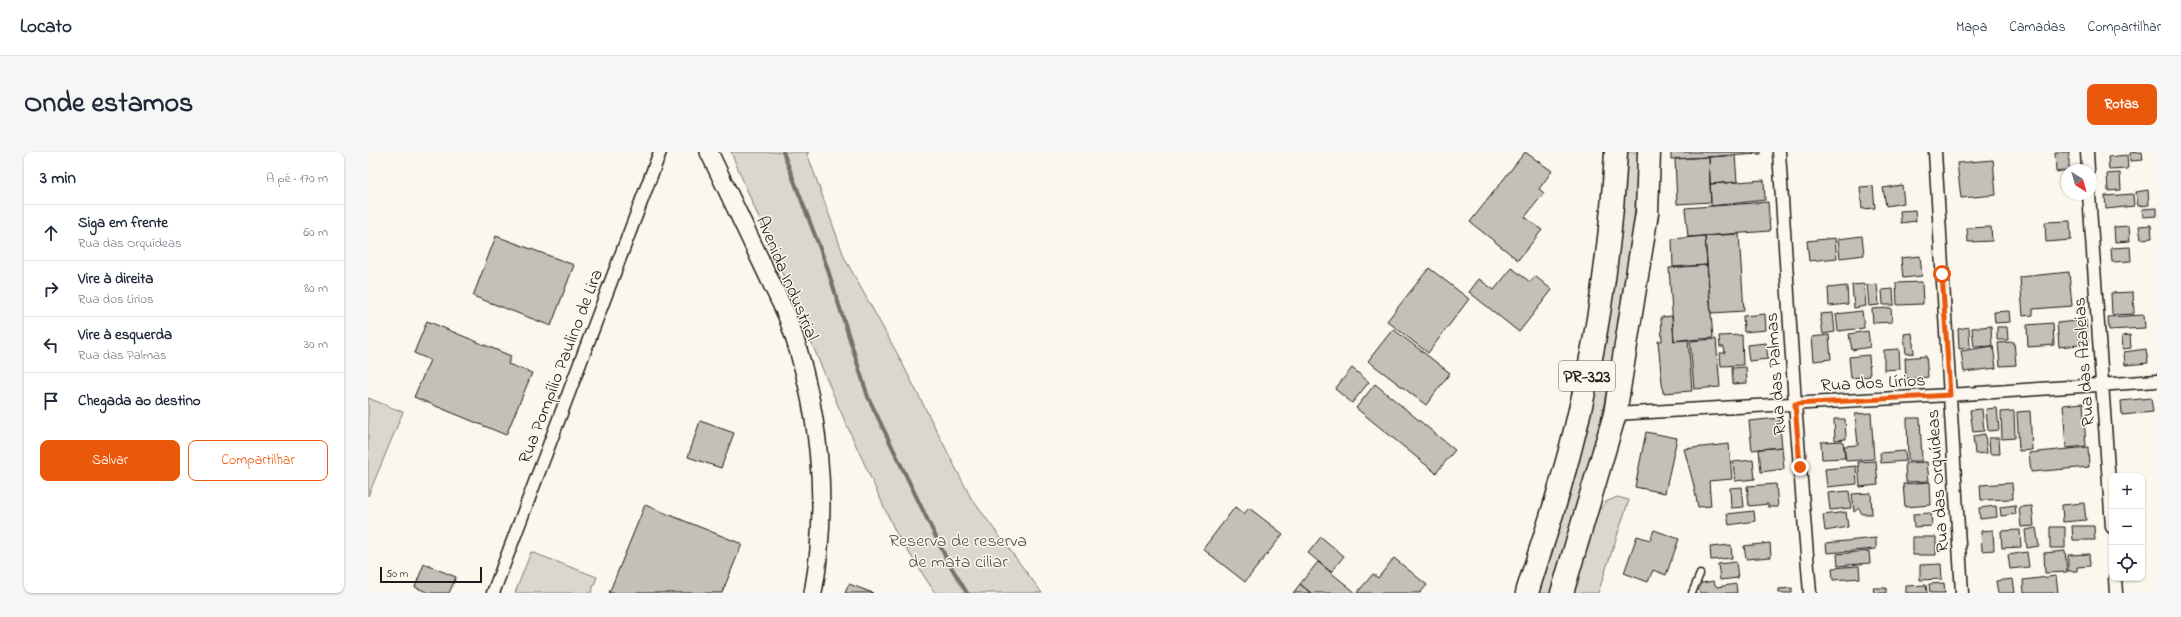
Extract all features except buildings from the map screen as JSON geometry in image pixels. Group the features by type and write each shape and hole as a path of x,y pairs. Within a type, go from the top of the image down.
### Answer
{"highway":[{"name":"PR-323","path":"1527,593 1562,482 1592,351 1606,260 1616,152"},
{"name":"PR-323","path":"1562,593 1614,414 1647,213 1649,152"}],"street":[{"name":"Rua Pompílio Paulino de Lira","path":"493,593 660,152"},
{"name":"Avenida Industrial","path":"709,152 787,316 797,343 809,390 822,488 818,565 813,593"},
{"name":"Rua das Palmas","path":"1779,152 1795,404 1810,593"},
{"name":"Rua das Orquídeas","path":"1935,152 1962,593"},
{"path":"2087,152 2088,164"},
{"name":"Rua das Azaleias","path":"2090,200 2111,509"},
{"name":"Rua dos Lírios","path":"1614,414 1950,395 2157,381"},
{"path":"2115,581 2116,593"}],"lane":[{"path":"1692,593 1700,574"}],"green space":[{"name":"Reserva de reserva de mata ciliar","path":"731,152 809,152 807,153 845,259 898,355 971,498 1042,593 935,593 895,531 839,408"},
{"path":"1625,152 1639,152 1633,233 1624,298 1596,446 1553,593 1535,593"},
{"path":"368,398 403,412 368,496"},
{"path":"1617,497 1629,500 1598,593 1571,593 1597,512 1606,502"},
{"path":"531,552 597,577 591,593 515,593"}],"waterway":[{"path":"783,152 826,264 868,397 947,560 967,593"}],"route":[{"path":"1800,467 1795,404 1950,395 1942,274"}]}
